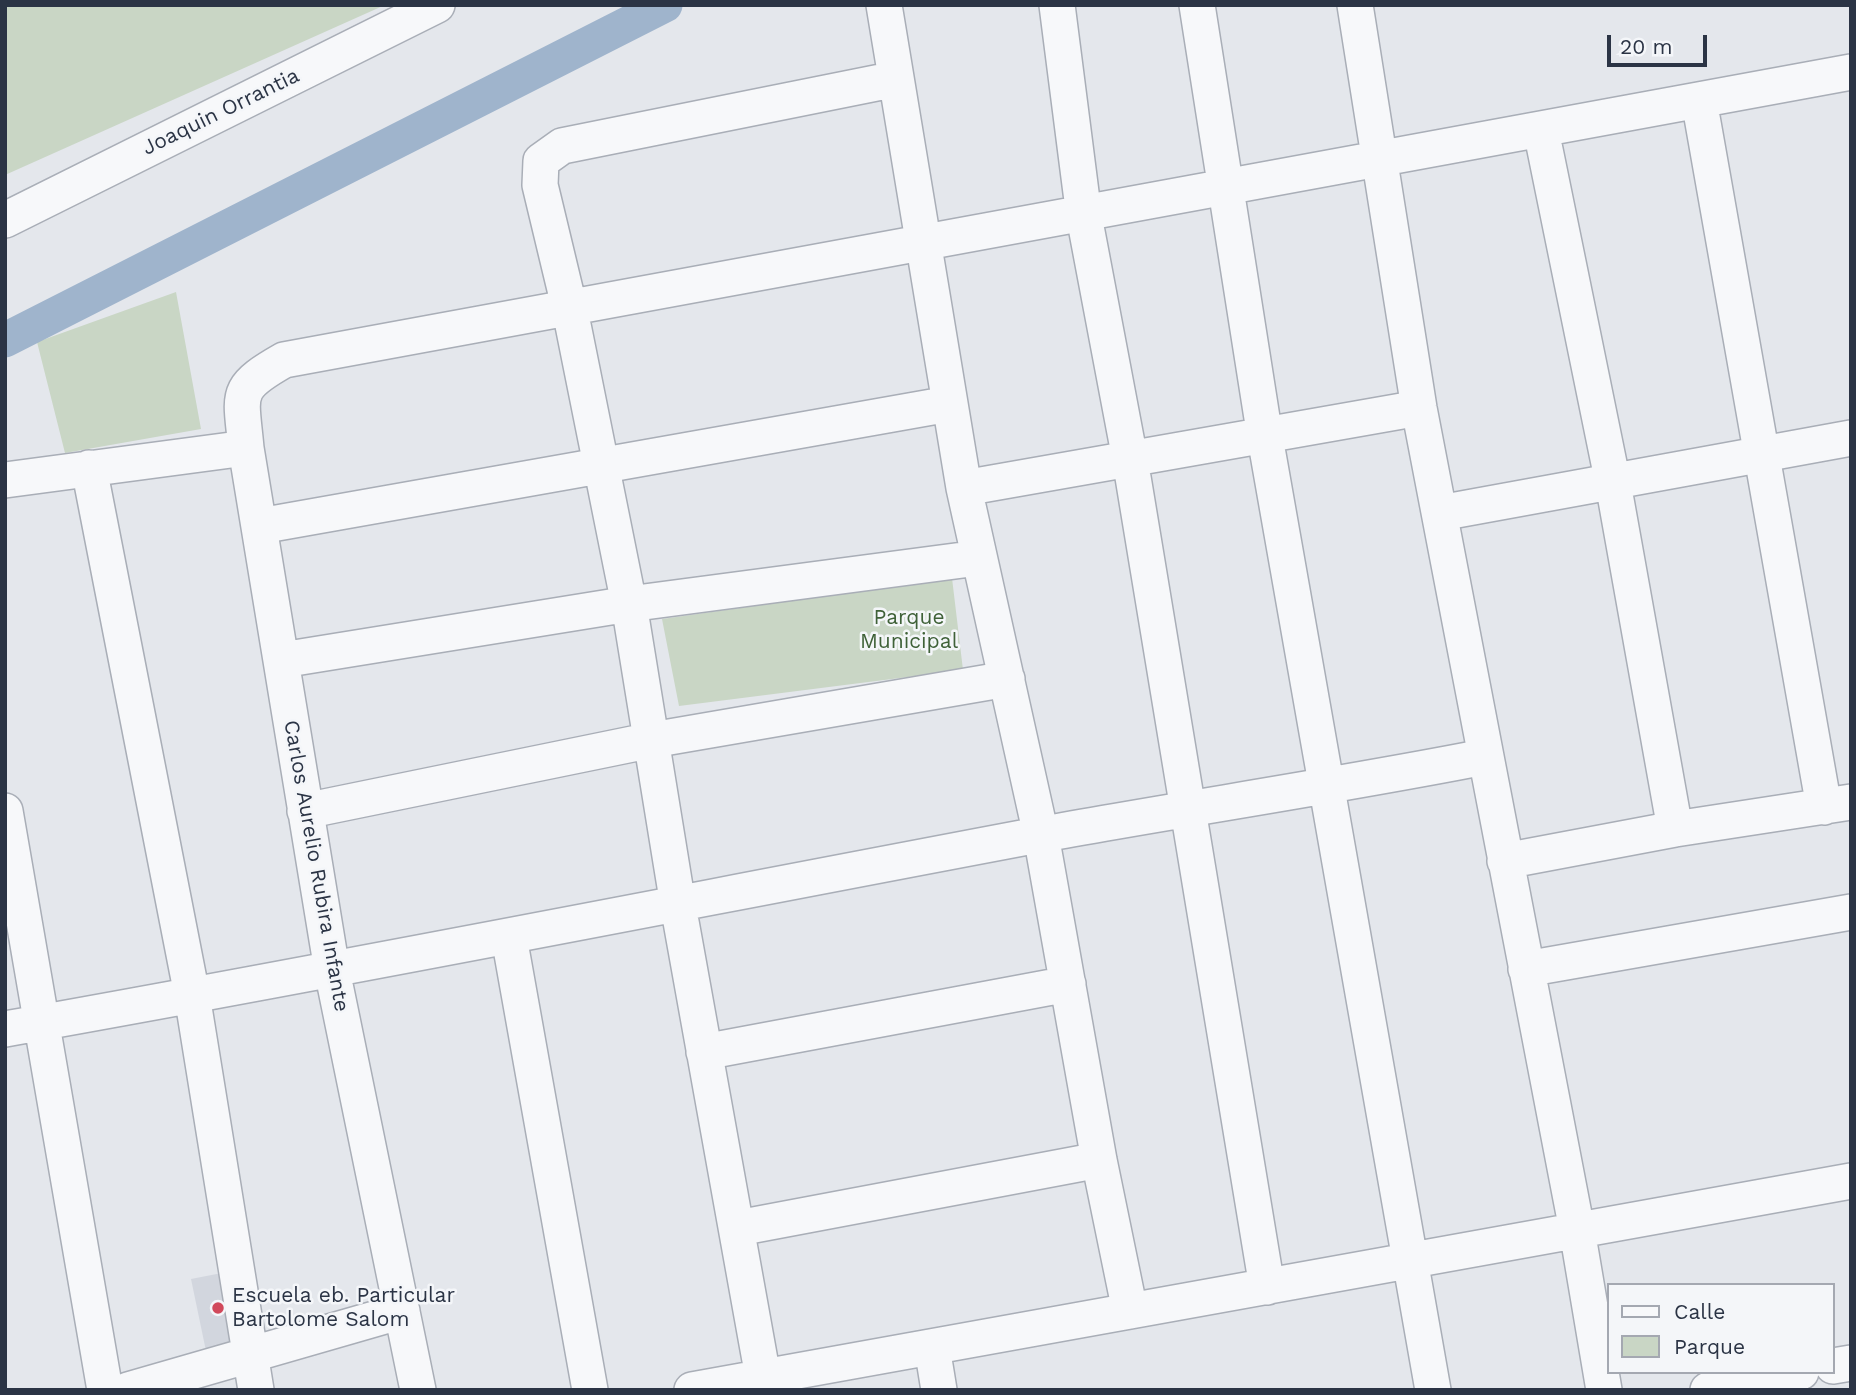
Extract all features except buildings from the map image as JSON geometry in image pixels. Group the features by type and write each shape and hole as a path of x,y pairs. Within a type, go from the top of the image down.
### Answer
{"street":[{"name":"Joaquin Orrantia","path":"5,220 437,5"},
{"path":"884,5 964,488 1041,835 1099,1160 1130,1311"},
{"path":"1057,5 1084,216 1130,459 1267,1287"},
{"path":"1197,5 1265,437 1329,788 1408,1261 1433,1390"},
{"path":"1355,5 1419,408 1577,1230 1604,1390"},
{"path":"779,1380 738,1228 678,905 629,604 570,310 540,185 541,161 562,146 896,79"},
{"path":"570,310 1699,100 1849,83"},
{"path":"1505,861 1675,829 1838,805 1763,454 1699,100"},
{"path":"1542,130 1613,483 1675,829"},
{"name":"Carlos Aurelio Rubira Infante","path":"418,1390 332,970 246,448 241,400 251,379 284,360 570,310"},
{"path":"260,526 949,404"},
{"path":"964,488 1419,408"},
{"path":"1440,513 1851,438"},
{"path":"5,480 246,448"},
{"path":"89,468 192,995 256,1390"},
{"path":"282,660 629,604 978,558"},
{"path":"305,811 652,740 1007,679"},
{"path":"5,1029 509,937 1041,835 1329,788 1484,757"},
{"path":"5,811 105,1390"},
{"path":"1527,969 1851,912"},
{"path":"509,937 590,1390"},
{"path":"704,1052 1068,984"},
{"path":"738,1228 1099,1160"},
{"path":"692,1390 779,1380 932,1347 1851,1181"},
{"path":"128,1390 402,1311"},
{"path":"932,1347 939,1390"},
{"path":"1708,1390 1791,1374"}],"shaded area":[{"name":"Escuela eb. Particular Bartolome Salom","path":"232,1271 243,1336 206,1351 191,1279"}],"green space":[{"path":"5,5 385,5 5,175"},
{"path":"176,292 201,429 65,453 37,342"},
{"name":"Parque Municipal","path":"952,578 963,670 679,706 662,619"}],"waterway":[{"path":"5,340 665,5"}],"place":[{"name":"Escuela eb. Particular Bartolome Salom","path":"218,1308"}]}
